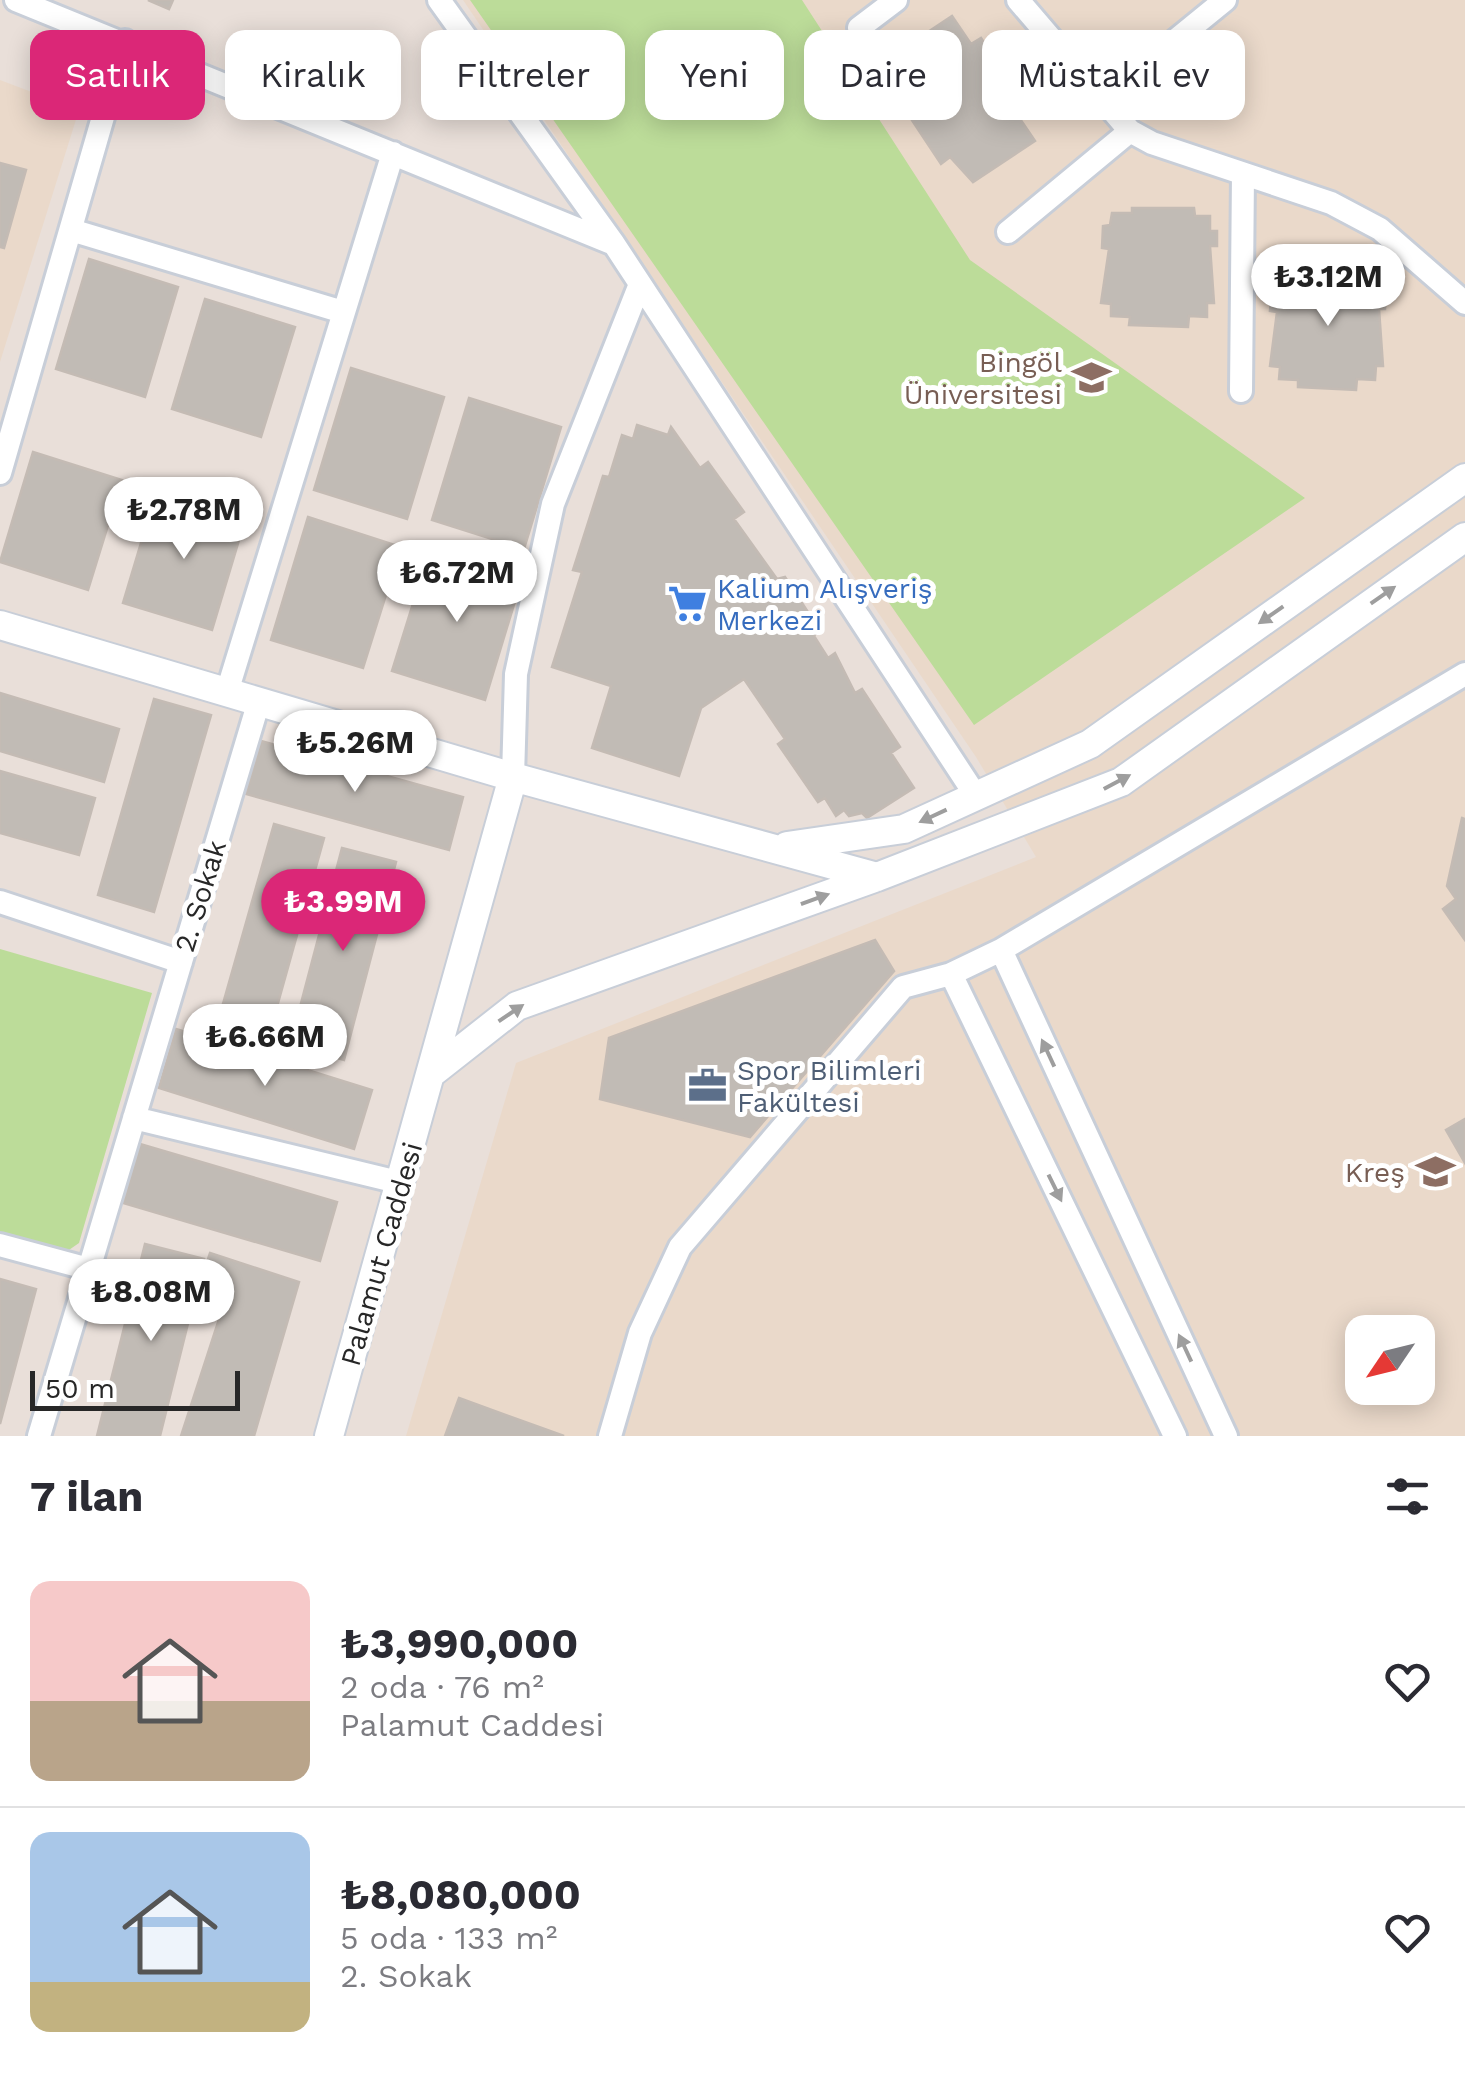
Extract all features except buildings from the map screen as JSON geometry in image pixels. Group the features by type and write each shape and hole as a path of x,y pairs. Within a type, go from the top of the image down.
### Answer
{"street":[{"path":"16,0 96,30"},
{"path":"439,0 614,244 976,796"},
{"path":"859,28 896,0"},
{"path":"1018,0 1043,30"},
{"path":"1188,30 1225,0"},
{"path":"205,74 614,244"},
{"path":"0,473 102,120"},
{"path":"1119,120 1152,143 1331,203 1380,229 1465,303"},
{"path":"1008,232 1130,131"},
{"path":"226,692 393,153"},
{"path":"1241,391 1243,174"},
{"path":"70,230 343,312"},
{"path":"513,777 516,674 553,504 640,284"},
{"path":"775,848 904,829 1090,744 1465,478"},
{"path":"434,1072 517,1006 877,877 1120,782 1465,537"},
{"path":"0,624 513,777 877,877"},
{"path":"610,1436 640,1333 680,1248 903,987 952,974 1001,950 1465,674"},
{"name":"2. Sokak","path":"38,1436 259,702"},
{"name":"Palamut Caddesi","path":"329,1436 434,1072 513,777"},
{"path":"0,902 181,962"},
{"path":"1001,950 1226,1436"},
{"path":"952,974 1175,1436"},
{"path":"134,1118 402,1183"},
{"path":"0,1245 88,1269"}],"shaded area":[{"name":"Bingöl Üniversitesi","path":"463,0 1465,0 1465,1436 406,1436 516,1063 1036,857 976,757 544,120 625,120 625,30 483,30"},
{"path":"0,80 30,91 30,120 76,120 0,362"}],"green space":[{"path":"470,0 802,0 821,30 804,30 804,120 880,120 970,260 1305,498 974,725 553,120 625,120 625,30 491,30"},
{"path":"0,949 152,993 79,1243 66,1252 0,1234"}],"place":[{"name":"Bingöl Üniversitesi","path":"1092,378"},
{"name":"Kalium Alışveriş Merkezi","path":"687,604"},
{"name":"Spor Bilimleri Fakültesi","path":"707,1086"},
{"name":"Kreş","path":"1435,1172"}]}
